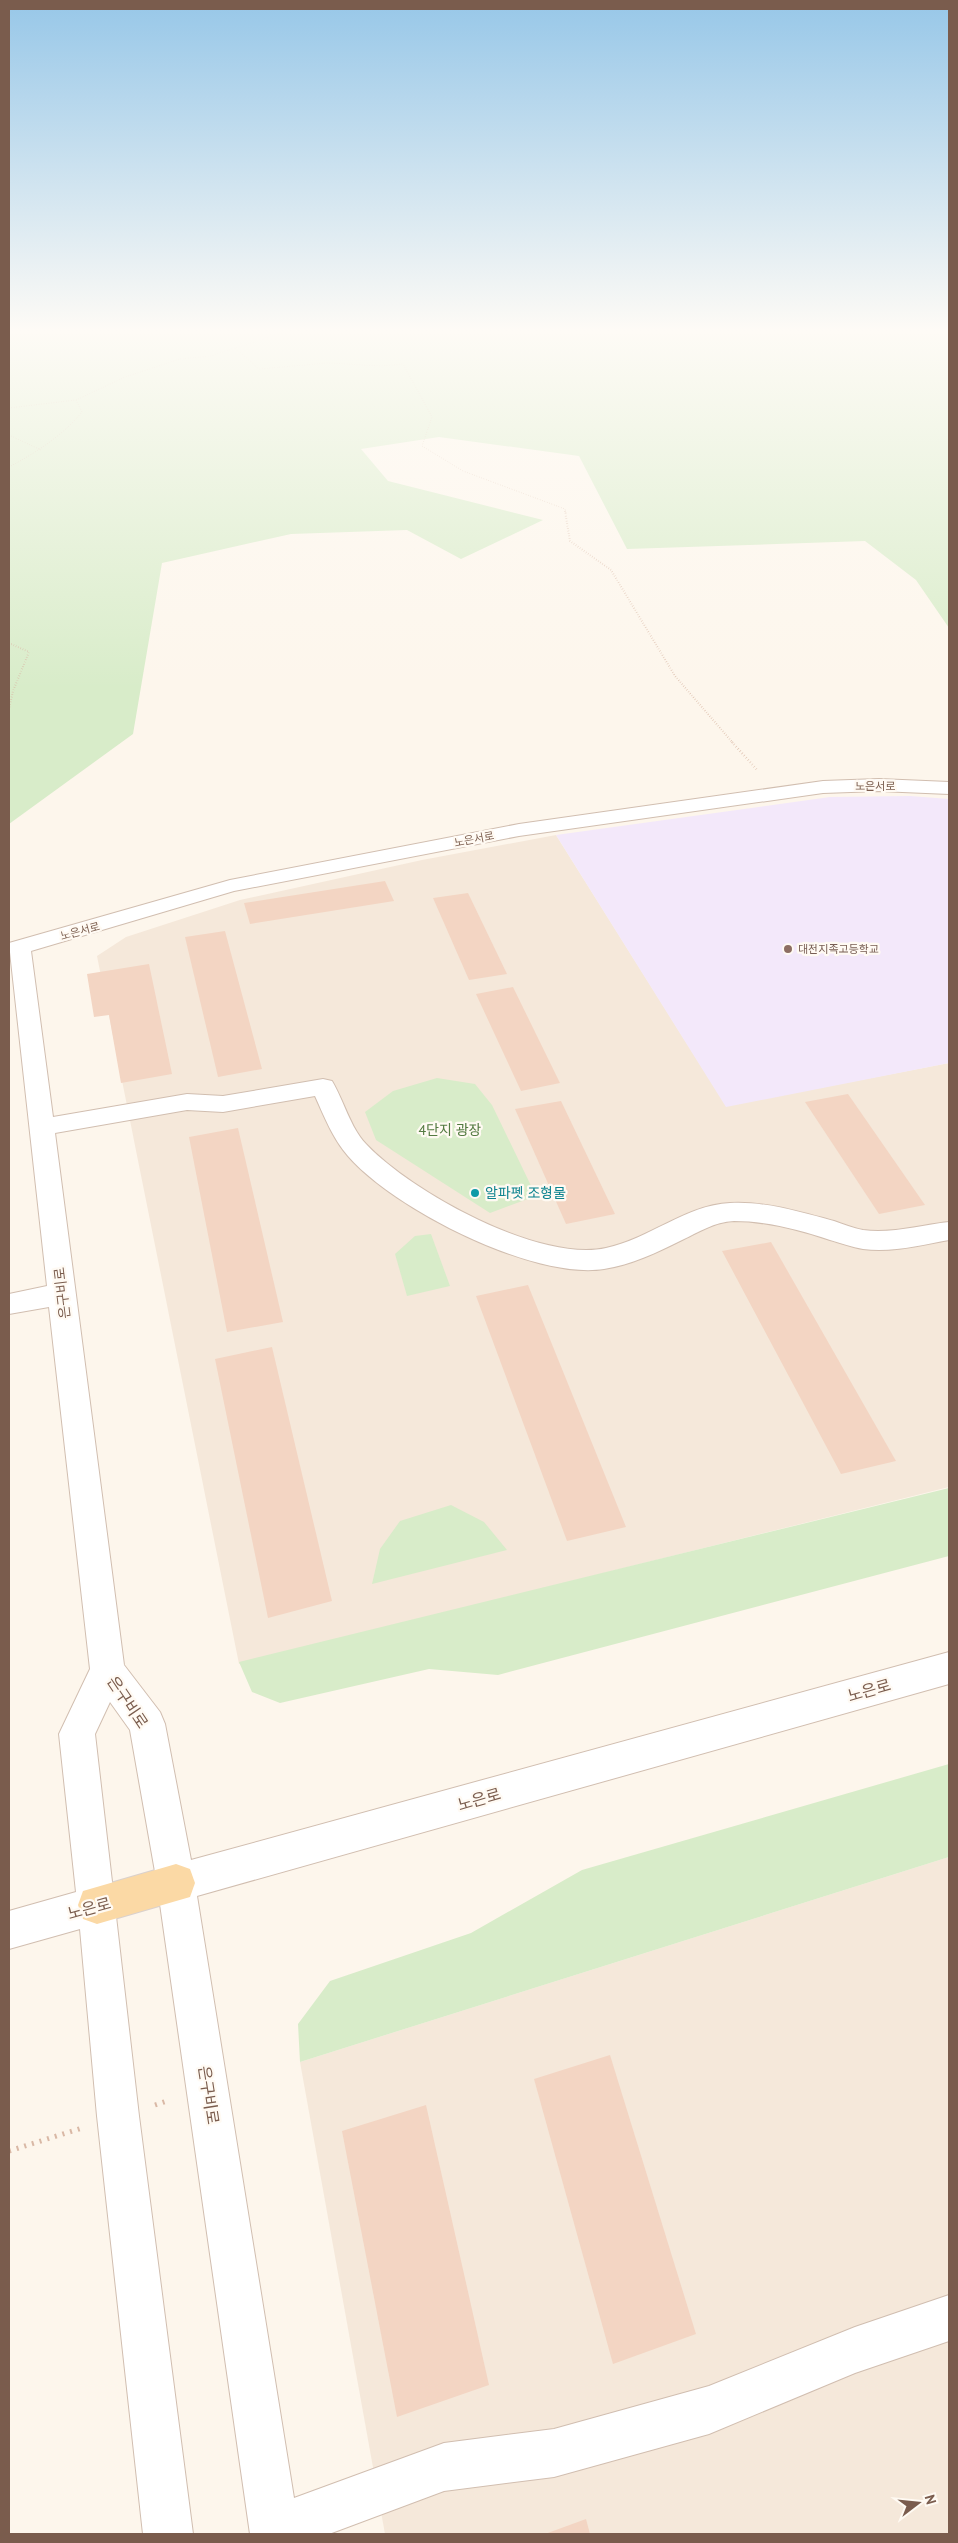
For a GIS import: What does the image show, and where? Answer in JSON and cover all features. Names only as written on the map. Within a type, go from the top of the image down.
[{"type":"main road","name":"노은로","points":[[98,1906],[176,1883]]},
{"type":"street","name":"노은서로","points":[[14,948],[84,930],[230,886],[519,830],[823,787],[879,785],[949,788]]},
{"type":"street","name":"은구비로","points":[[14,948],[41,1127],[107,1670],[148,1724],[176,1883],[275,2532]]},
{"type":"street","points":[[41,1127],[186,1102],[223,1104],[323,1087],[346,1134],[358,1150],[407,1191],[496,1239],[538,1252],[578,1261],[627,1254],[672,1234],[703,1216],[736,1212],[786,1218],[869,1240],[949,1231]]},
{"type":"street","points":[[9,1304],[62,1294]]},
{"type":"street","name":"노은로","points":[[176,1883],[949,1668]]},
{"type":"street","name":"은구비로","points":[[107,1670],[77,1734],[98,1906],[118,2116],[168,2534]]},
{"type":"street","name":"노은로","points":[[9,1930],[98,1906]]},
{"type":"street","points":[[275,2532],[444,2467],[554,2453],[710,2410],[855,2350],[949,2318]]},
{"type":"path","points":[[9,467],[39,452]]},
{"type":"path","points":[[431,452],[463,471],[565,509],[570,541],[611,570],[675,676],[722,732],[759,771],[751,775]]},
{"type":"path","points":[[9,643],[29,652],[12,691],[9,709]]},
{"type":"shaded area","name":"대전지족고등학교","points":[[910,796],[949,799],[949,1063],[726,1107],[556,835],[830,797]]},
{"type":"shaded area","points":[[556,835],[726,1106],[949,1063],[949,1487],[239,1664],[97,956],[126,937],[240,900],[422,860]]},
{"type":"shaded area","points":[[949,1857],[949,2534],[385,2534],[300,2062]]},
{"type":"green space","points":[[9,452],[363,452],[388,481],[543,520],[461,559],[407,530],[291,534],[162,563],[133,734],[9,824]]},
{"type":"green space","points":[[547,452],[949,452],[949,628],[916,580],[865,541],[627,549],[579,456]]},
{"type":"green space","name":"4단지 광장","points":[[437,1078],[475,1084],[492,1105],[536,1196],[490,1213],[376,1140],[365,1112],[393,1091]]},
{"type":"green space","points":[[431,1234],[450,1286],[407,1296],[395,1254],[415,1236]]},
{"type":"green space","points":[[949,1488],[949,1556],[498,1675],[429,1669],[280,1703],[252,1692],[239,1662]]},
{"type":"green space","points":[[451,1505],[484,1522],[507,1550],[372,1584],[380,1549],[400,1521]]},
{"type":"green space","points":[[949,1764],[949,1857],[300,2062],[298,2024],[330,1981],[471,1933],[582,1870]]},
{"type":"building","points":[[385,881],[394,901],[250,924],[244,903]]},
{"type":"building","points":[[468,893],[507,974],[469,980],[433,898]]},
{"type":"building","points":[[225,931],[262,1069],[218,1077],[185,937]]},
{"type":"building","points":[[149,964],[172,1074],[121,1083],[109,1015],[94,1017],[87,974]]},
{"type":"building","points":[[513,987],[560,1083],[521,1091],[476,994]]},
{"type":"building","points":[[848,1094],[925,1205],[879,1214],[805,1102]]},
{"type":"building","points":[[561,1101],[615,1214],[566,1224],[515,1109]]},
{"type":"building","points":[[238,1128],[283,1322],[227,1332],[189,1137]]},
{"type":"building","points":[[771,1242],[896,1461],[841,1474],[722,1251]]},
{"type":"building","points":[[528,1285],[626,1527],[567,1541],[476,1296]]},
{"type":"building","points":[[272,1347],[332,1601],[268,1618],[215,1359]]},
{"type":"building","points":[[610,2055],[696,2334],[613,2364],[534,2079]]},
{"type":"building","points":[[426,2105],[489,2385],[397,2417],[342,2131]]},
{"type":"building","points":[[586,2519],[590,2534],[545,2534]]},
{"type":"place","name":"대전지족고등학교","points":[[788,949]]},
{"type":"place","name":"알파펫 조형물","points":[[475,1193]]}]
